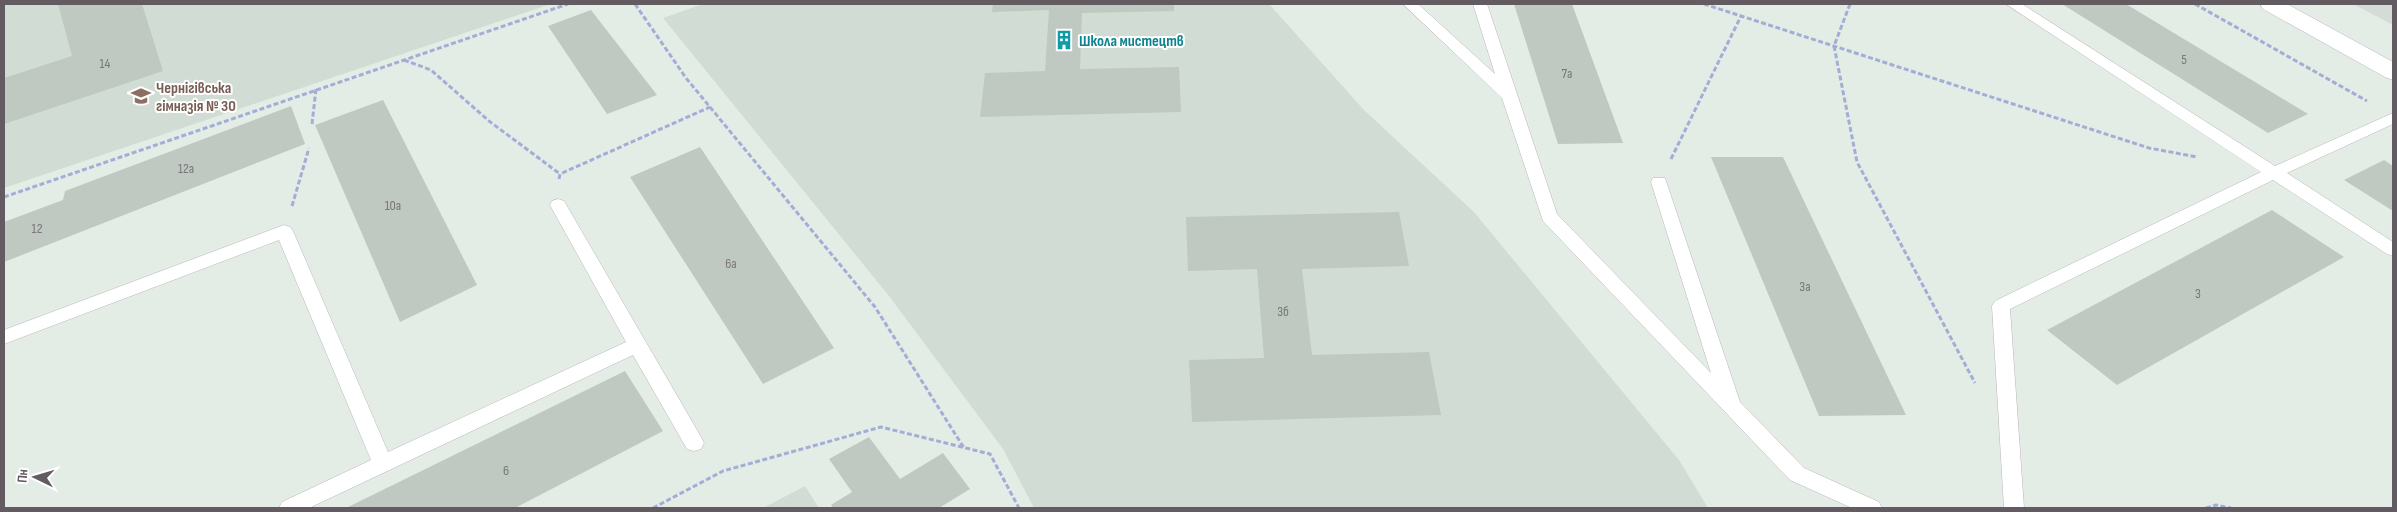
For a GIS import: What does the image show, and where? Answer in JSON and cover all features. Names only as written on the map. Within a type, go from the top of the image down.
[{"type":"street","points":[[2271,4],[2393,72]]},
{"type":"lane","points":[[1410,4],[1509,96]]},
{"type":"lane","points":[[1480,4],[1549,217],[1732,410],[1797,474],[1872,508]]},
{"type":"lane","points":[[2013,4],[2393,250]]},
{"type":"lane","points":[[2014,508],[2001,306],[2275,172],[2393,118]]},
{"type":"lane","points":[[1659,182],[1732,410]]},
{"type":"lane","points":[[558,206],[694,443]]},
{"type":"lane","points":[[4,337],[284,231],[383,464]]},
{"type":"lane","points":[[289,508],[637,345]]},
{"type":"path","points":[[4,197],[568,4]]},
{"type":"path","points":[[635,4],[686,78],[875,307],[964,448]]},
{"type":"path","points":[[1704,4],[2149,148],[2198,157]]},
{"type":"path","points":[[1850,4],[1834,46],[1857,162],[1971,378],[2008,415]]},
{"type":"path","points":[[2195,4],[2367,102]]},
{"type":"path","points":[[1659,182],[1742,16]]},
{"type":"path","points":[[404,60],[431,70],[489,121],[560,174]]},
{"type":"path","points":[[312,124],[316,89]]},
{"type":"path","points":[[560,174],[710,107]]},
{"type":"path","points":[[284,231],[310,148]]},
{"type":"path","points":[[558,206],[560,174]]},
{"type":"path","points":[[653,508],[723,471],[880,427],[990,454],[1020,508]]},
{"type":"path","points":[[2206,508],[2216,505],[2231,508]]},
{"type":"shaded area","name":"Чернігівська гімназія № 30","points":[[4,4],[551,4],[4,188]]},
{"type":"shaded area","points":[[703,4],[1269,4],[1364,110],[1474,212],[1679,460],[1708,508],[1034,508],[1003,449],[889,296],[663,18]]},
{"type":"shaded area","points":[[2353,4],[2393,4],[2393,25]]},
{"type":"shaded area","points":[[805,486],[819,508],[763,508]]},
{"type":"building","points":[[58,4],[142,4],[163,71],[4,124],[4,78],[72,56]]},
{"type":"building","name":"Школа мистецтв","points":[[993,4],[1174,4],[1174,11],[1082,13],[1080,69],[1179,67],[1181,112],[980,117],[985,73],[1045,71],[1049,10],[992,12]]},
{"type":"building","points":[[1514,4],[1572,4],[1623,143],[1558,144]]},
{"type":"building","points":[[2062,4],[2126,4],[2308,114],[2268,133]]},
{"type":"building","points":[[591,10],[657,95],[607,114],[548,26]]},
{"type":"building","points":[[383,100],[477,285],[400,322],[315,125]]},
{"type":"building","points":[[291,106],[305,144],[4,262],[4,222],[63,200],[65,191]]},
{"type":"building","points":[[700,147],[834,348],[763,384],[630,177]]},
{"type":"building","points":[[1711,157],[1783,157],[1906,415],[1819,416]]},
{"type":"building","points":[[2384,160],[2393,166],[2393,211],[2344,180]]},
{"type":"building","points":[[2272,210],[2344,257],[2117,385],[2047,330]]},
{"type":"building","points":[[1399,212],[1409,266],[1302,269],[1312,355],[1429,352],[1441,415],[1192,422],[1189,360],[1264,358],[1257,269],[1188,271],[1186,217]]},
{"type":"building","points":[[625,371],[663,431],[515,508],[346,508]]},
{"type":"building","points":[[869,437],[900,479],[943,453],[970,489],[939,508],[833,508],[831,505],[852,492],[829,459]]},
{"type":"place","name":"Школа мистецтв","points":[[1064,40]]},
{"type":"place","name":"Чернігівська гімназія № 30","points":[[141,96]]}]
